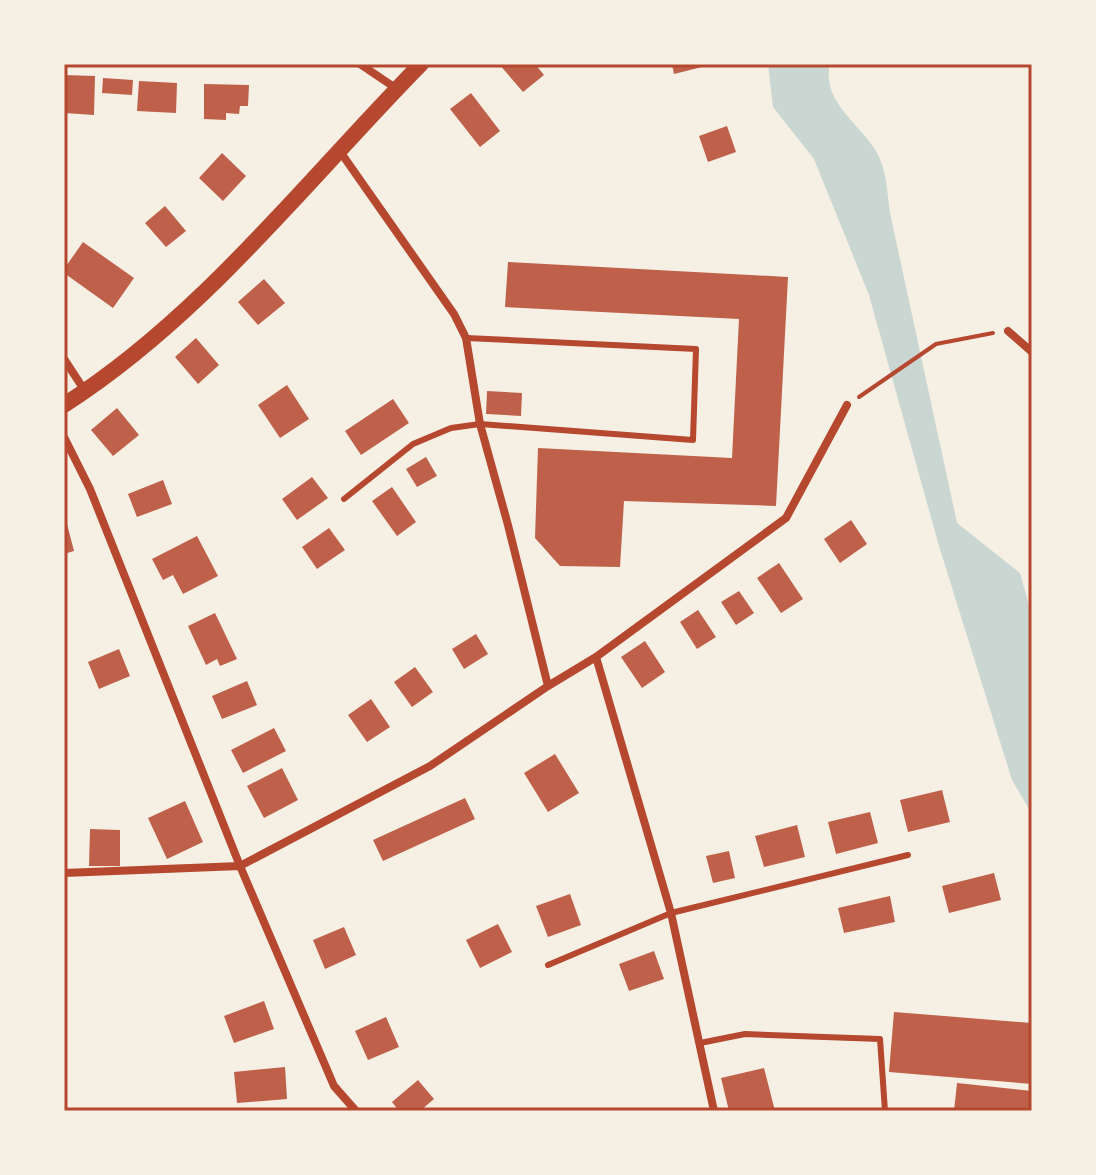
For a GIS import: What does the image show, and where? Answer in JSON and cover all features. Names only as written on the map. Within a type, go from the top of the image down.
[{"type":"main road","points":[[64,405],[144,347],[224,272],[421,64]]},
{"type":"street","points":[[360,64],[397,89]]},
{"type":"street","points":[[339,150],[454,314],[466,338],[480,424],[548,686]]},
{"type":"street","points":[[1008,331],[1032,352]]},
{"type":"street","points":[[64,359],[85,391]]},
{"type":"street","points":[[64,873],[240,866],[430,766],[596,657],[786,518],[847,405]]},
{"type":"street","points":[[64,437],[90,489],[240,866],[334,1086],[356,1111]]},
{"type":"street","points":[[596,657],[671,913],[714,1111]]},
{"type":"lane","points":[[344,499],[413,444],[451,428],[480,424],[693,440],[696,349],[466,338]]},
{"type":"lane","points":[[548,965],[671,913],[908,855]]},
{"type":"lane","points":[[700,1043],[745,1034],[880,1039],[885,1111]]},
{"type":"path","points":[[847,405],[936,344],[1008,331]]},
{"type":"shaded area","points":[[768,64],[830,64],[831,89],[836,100],[876,151],[882,166],[957,523],[1020,573],[1032,616],[1032,814],[1012,780],[939,546],[869,295],[814,159],[773,107]]},
{"type":"building","points":[[499,64],[535,64],[544,75],[523,92]]},
{"type":"building","points":[[672,64],[710,64],[710,65],[674,74]]},
{"type":"building","points":[[64,75],[95,76],[94,115],[64,113]]},
{"type":"building","points":[[103,78],[133,80],[132,95],[102,93]]},
{"type":"building","points":[[139,81],[177,83],[176,113],[137,111]]},
{"type":"building","points":[[204,84],[249,85],[248,106],[240,106],[239,114],[226,113],[226,120],[204,119]]},
{"type":"building","points":[[471,93],[500,131],[480,147],[450,109]]},
{"type":"building","points":[[727,126],[736,152],[708,162],[699,136]]},
{"type":"building","points":[[222,153],[246,176],[223,201],[199,178]]},
{"type":"building","points":[[165,206],[186,231],[166,247],[145,223]]},
{"type":"building","points":[[83,242],[134,278],[113,308],[64,273]]},
{"type":"building","points":[[508,262],[788,277],[776,506],[624,501],[620,567],[560,566],[535,538],[538,448],[732,458],[739,319],[505,307]]},
{"type":"building","points":[[264,279],[285,303],[258,325],[238,302]]},
{"type":"building","points":[[196,338],[219,365],[198,384],[175,357]]},
{"type":"building","points":[[287,385],[309,419],[280,438],[258,405]]},
{"type":"building","points":[[487,391],[522,393],[521,416],[486,414]]},
{"type":"building","points":[[393,399],[409,423],[361,455],[345,431]]},
{"type":"building","points":[[117,408],[139,435],[113,456],[91,430]]},
{"type":"building","points":[[426,457],[437,476],[417,487],[406,469]]},
{"type":"building","points":[[312,477],[328,498],[297,520],[282,499]]},
{"type":"building","points":[[163,480],[172,504],[137,517],[128,494]]},
{"type":"building","points":[[392,487],[416,522],[397,536],[372,501]]},
{"type":"building","points":[[851,520],[867,544],[840,563],[824,539]]},
{"type":"building","points":[[67,524],[74,551],[64,554],[64,525]]},
{"type":"building","points":[[329,528],[345,550],[317,569],[302,547]]},
{"type":"building","points":[[197,536],[218,576],[183,594],[173,575],[163,580],[152,559]]},
{"type":"building","points":[[779,563],[803,599],[781,613],[757,578]]},
{"type":"building","points":[[739,591],[754,613],[736,625],[721,602]]},
{"type":"building","points":[[698,610],[716,637],[697,649],[680,622]]},
{"type":"building","points":[[215,613],[237,659],[220,666],[217,659],[206,665],[188,626]]},
{"type":"building","points":[[476,634],[488,654],[464,669],[452,649]]},
{"type":"building","points":[[645,641],[665,672],[642,688],[621,657]]},
{"type":"building","points":[[119,649],[130,676],[99,689],[88,662]]},
{"type":"building","points":[[415,667],[433,692],[412,707],[394,682]]},
{"type":"building","points":[[247,681],[257,705],[222,719],[212,696]]},
{"type":"building","points":[[371,699],[390,727],[367,742],[348,715]]},
{"type":"building","points":[[274,728],[286,751],[243,773],[231,750]]},
{"type":"building","points":[[555,754],[579,793],[548,812],[524,773]]},
{"type":"building","points":[[282,768],[298,800],[264,818],[247,786]]},
{"type":"building","points":[[942,790],[950,822],[908,832],[900,800]]},
{"type":"building","points":[[465,798],[475,819],[383,861],[373,840]]},
{"type":"building","points":[[185,801],[203,842],[167,859],[148,818]]},
{"type":"building","points":[[870,812],[878,843],[836,854],[828,822]]},
{"type":"building","points":[[797,825],[805,857],[764,867],[755,836]]},
{"type":"building","points":[[90,829],[120,830],[120,866],[89,866]]},
{"type":"building","points":[[729,851],[735,878],[713,883],[706,856]]},
{"type":"building","points":[[994,873],[1001,900],[949,913],[942,886]]},
{"type":"building","points":[[570,894],[581,925],[548,937],[536,906]]},
{"type":"building","points":[[890,896],[895,922],[844,933],[838,908]]},
{"type":"building","points":[[498,924],[512,952],[480,968],[466,940]]},
{"type":"building","points":[[344,927],[356,955],[325,969],[313,940]]},
{"type":"building","points":[[654,951],[664,979],[629,991],[619,964]]},
{"type":"building","points":[[264,1001],[274,1029],[234,1043],[224,1016]]},
{"type":"building","points":[[894,1012],[1032,1023],[1032,1084],[889,1072]]},
{"type":"building","points":[[386,1017],[399,1047],[368,1060],[355,1031]]},
{"type":"building","points":[[285,1067],[287,1099],[237,1103],[234,1072]]},
{"type":"building","points":[[764,1068],[775,1111],[729,1111],[721,1078]]},
{"type":"building","points":[[418,1080],[434,1099],[420,1111],[399,1111],[392,1102]]},
{"type":"building","points":[[957,1083],[1032,1091],[1032,1111],[954,1111]]}]
